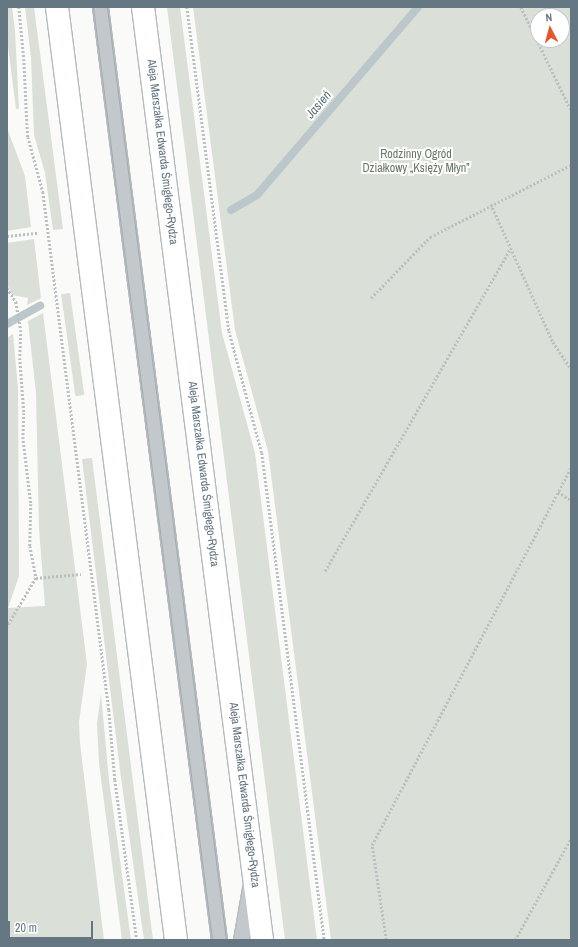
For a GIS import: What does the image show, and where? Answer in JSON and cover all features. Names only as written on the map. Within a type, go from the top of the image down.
[{"type":"main road","points":[[57,7],[176,940]]},
{"type":"main road","name":"Aleja Marszałka Edwarda Śmigłego-Rydza","points":[[144,7],[262,940]]},
{"type":"lane","points":[[100,7],[219,940]]},
{"type":"lane","points":[[241,940],[249,893],[252,861]]},
{"type":"path","points":[[19,7],[23,45],[28,137],[43,192],[109,710],[115,780],[137,940]]},
{"type":"path","points":[[187,7],[229,331],[262,453],[324,940]]},
{"type":"path","points":[[521,7],[571,110]]},
{"type":"path","points":[[371,298],[430,237],[491,204],[571,165]]},
{"type":"path","points":[[491,204],[553,342],[571,369]]},
{"type":"path","points":[[7,236],[38,233]]},
{"type":"path","points":[[325,571],[511,248]]},
{"type":"path","points":[[7,288],[16,302],[21,330],[20,358],[24,413],[23,437],[31,504],[30,546],[36,578],[7,628]]},
{"type":"path","points":[[386,940],[372,845],[571,467]]},
{"type":"path","points":[[558,492],[571,500]]},
{"type":"path","points":[[36,578],[81,574]]},
{"type":"path","points":[[515,940],[571,838]]},
{"type":"green space","points":[[7,7],[12,7],[15,31],[19,109],[16,109],[7,38]]},
{"type":"green space","points":[[25,7],[34,7],[63,229],[53,230],[45,173],[34,135],[31,58]]},
{"type":"green space","points":[[167,7],[180,7],[222,333],[255,453],[317,940],[285,940]]},
{"type":"green space","name":"Rodzinny Ogród Działkowy „Księży Młyn”","points":[[193,7],[571,7],[571,940],[331,940],[268,451],[235,330]]},
{"type":"green space","points":[[7,128],[25,176],[31,227],[7,231]]},
{"type":"green space","points":[[34,239],[41,298],[27,305],[28,298],[12,295],[7,284],[7,243]]},
{"type":"green space","points":[[70,293],[84,395],[75,396],[61,294]]},
{"type":"green space","points":[[43,313],[87,664],[79,722],[80,743],[104,940],[7,940],[7,338],[13,334],[18,388],[19,576],[8,608],[45,606],[39,528],[36,393],[28,321]]},
{"type":"green space","points":[[92,458],[153,940],[144,940],[121,778],[82,459]]},
{"type":"green space","points":[[101,694],[109,780],[131,940],[122,940],[99,763],[97,724]]},
{"type":"waterway","name":"Jasień","points":[[231,210],[257,195],[418,7]]},
{"type":"waterway","name":"Jasień","points":[[7,324],[40,306]]},
{"type":"tram line","points":[[93,7],[212,940]]},
{"type":"tram line","points":[[107,7],[226,940]]}]
